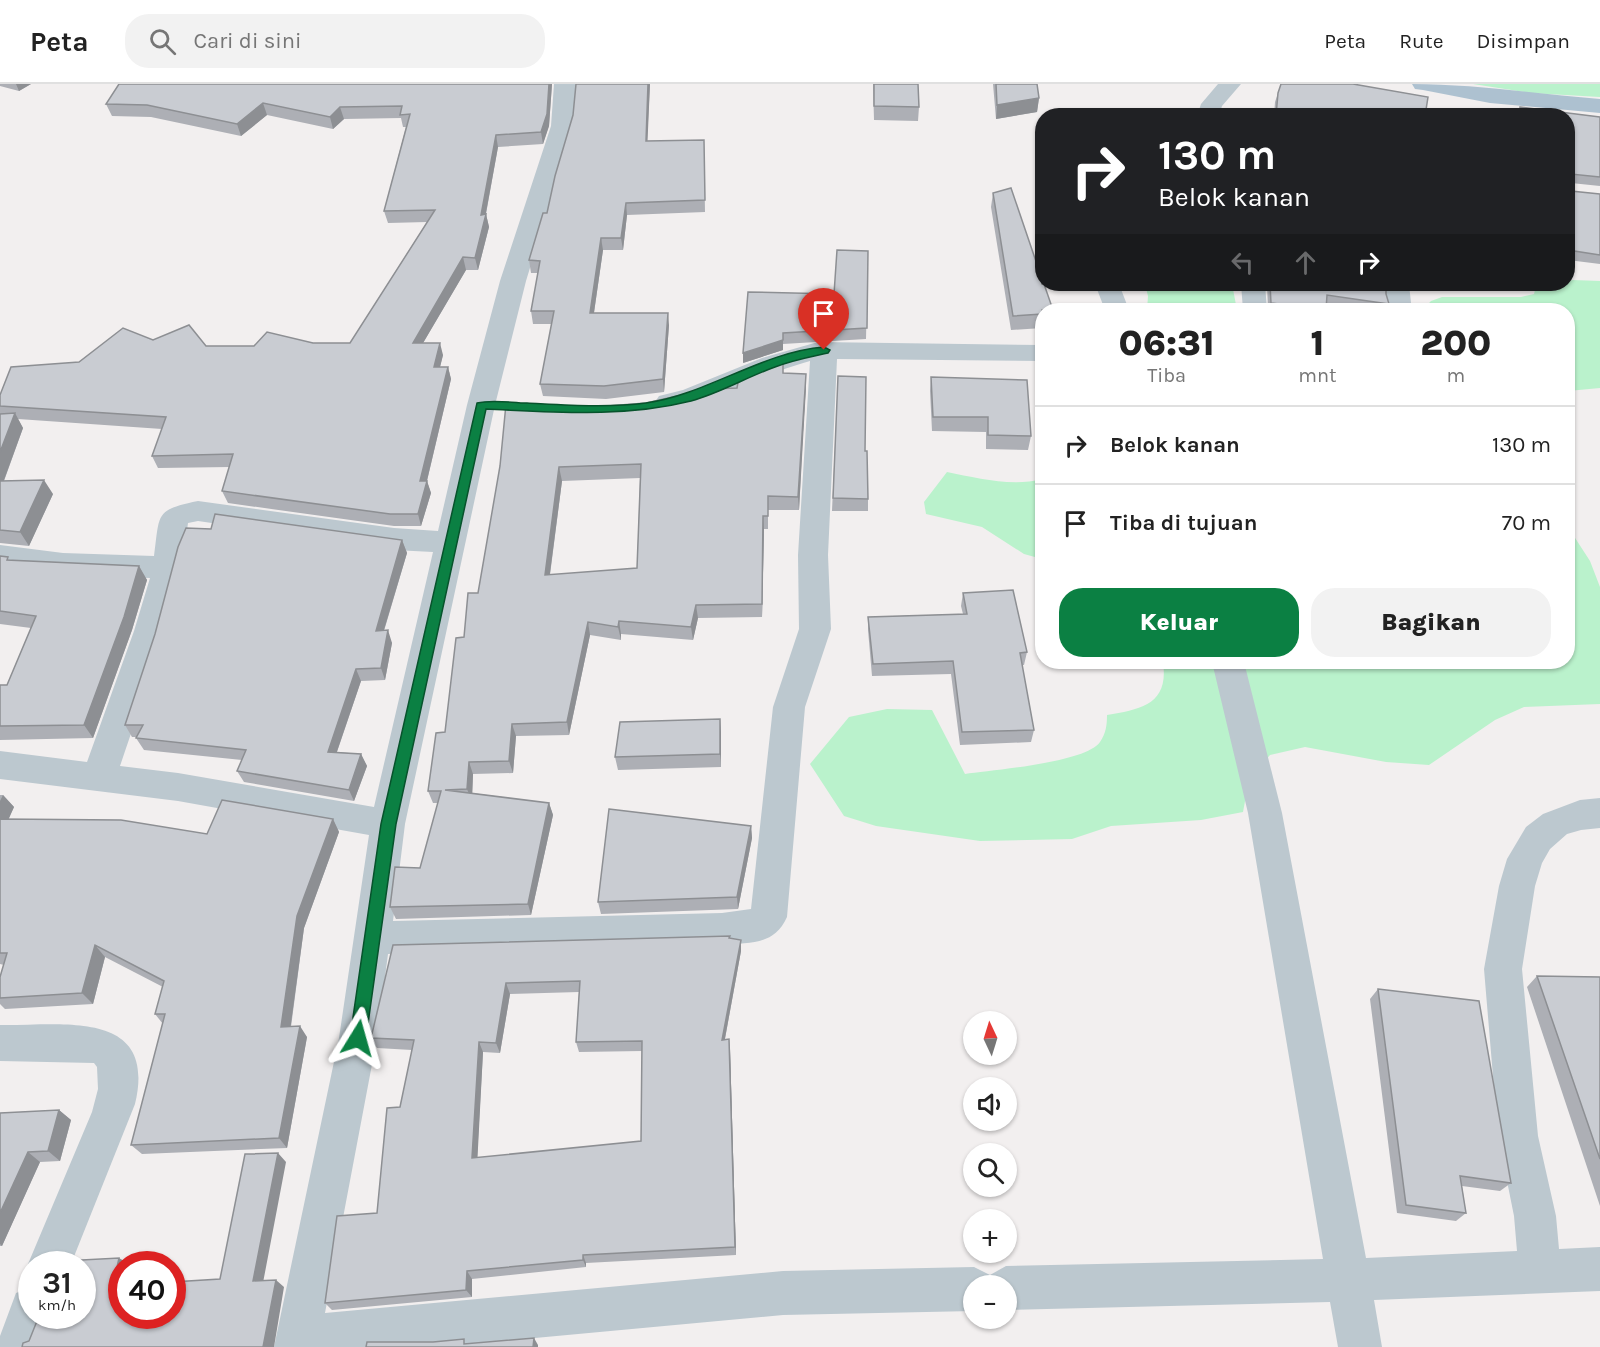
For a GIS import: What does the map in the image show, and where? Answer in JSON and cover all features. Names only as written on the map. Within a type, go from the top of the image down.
[{"type":"main road","points":[[1423,84],[1490,96],[1600,106]]},
{"type":"street","points":[[565,84],[562,126],[513,281],[493,406],[450,542],[388,824],[358,1038],[297,1342],[783,1293],[963,1289]]},
{"type":"street","points":[[1211,108],[1230,84]]},
{"type":"street","points":[[372,938],[722,929],[760,925],[769,916],[789,707],[815,629],[813,555],[824,350]]},
{"type":"street","points":[[642,407],[690,397],[771,364],[809,352],[824,350],[1035,353]]},
{"type":"street","points":[[99,777],[150,631],[168,567],[174,520],[179,515],[198,512],[307,525],[394,539],[450,542]]},
{"type":"street","points":[[0,556],[43,564],[96,568],[168,567]]},
{"type":"street","points":[[1230,669],[1265,813],[1360,1347]]},
{"type":"street","points":[[0,765],[178,787],[388,824]]},
{"type":"street","points":[[1540,1273],[1535,1216],[1518,1136],[1503,969],[1517,886],[1525,859],[1538,838],[1555,824],[1580,815],[1600,813]]},
{"type":"street","points":[[0,1042],[97,1045],[106,1047],[117,1063],[118,1092],[55,1251]]},
{"type":"street","points":[[1017,1288],[1347,1280],[1600,1269]]},
{"type":"street","points":[[18,1347],[25,1329]]},
{"type":"green space","points":[[1473,84],[1600,84],[1600,97],[1530,93]]},
{"type":"green space","points":[[1575,280],[1600,281],[1600,388],[1575,390],[1575,303],[1429,303],[1442,297],[1521,297],[1534,294],[1535,291],[1575,291]]},
{"type":"green space","points":[[1147,291],[1233,291],[1236,303],[1148,303]]},
{"type":"green space","points":[[947,472],[1007,482],[1035,480],[1035,557],[1024,554],[982,527],[926,514],[924,502]]},
{"type":"green space","points":[[1575,538],[1590,561],[1600,587],[1600,704],[1524,707],[1495,720],[1429,765],[1386,762],[1305,747],[1270,755],[1249,780],[1243,812],[1201,820],[1111,826],[1072,839],[980,841],[876,826],[844,816],[810,764],[849,717],[887,709],[932,710],[965,774],[1058,760],[1091,749],[1100,742],[1106,729],[1107,715],[1142,707],[1150,702],[1162,687],[1164,669],[1575,669]]},
{"type":"building","points":[[119,84],[549,84],[547,114],[541,132],[496,135],[481,215],[486,214],[475,258],[463,257],[413,343],[440,343],[434,367],[448,367],[420,481],[427,481],[418,514],[390,514],[222,491],[233,454],[152,456],[166,417],[0,406],[0,395],[11,367],[79,362],[123,328],[153,340],[189,325],[206,346],[254,346],[267,332],[313,343],[350,343],[435,210],[384,211],[410,114],[400,115],[402,106],[340,107],[330,117],[263,103],[237,124],[147,105],[106,104]]},
{"type":"building","points":[[576,84],[648,84],[646,141],[704,140],[705,200],[626,203],[621,238],[601,238],[590,313],[668,313],[663,379],[604,386],[540,384],[554,311],[531,311],[540,261],[529,260],[543,213],[547,213],[573,115]]},
{"type":"building","points":[[874,84],[918,84],[919,107],[874,106]]},
{"type":"building","points":[[996,84],[1037,84],[1039,98],[997,105]]},
{"type":"building","points":[[1281,84],[1353,84],[1428,97],[1426,108],[1277,108]]},
{"type":"building","points":[[1575,114],[1600,117],[1600,177],[1575,174]]},
{"type":"building","points":[[1011,188],[1035,258],[1035,291],[1046,291],[1051,303],[1035,303],[1035,314],[1013,316],[993,193]]},
{"type":"building","points":[[1575,191],[1600,194],[1600,255],[1575,251]]},
{"type":"building","points":[[837,250],[868,251],[867,328],[783,333],[783,340],[743,353],[748,292],[834,294]]},
{"type":"building","points":[[1270,291],[1386,291],[1389,303],[1327,295],[1326,303],[1271,303]]},
{"type":"building","points":[[783,359],[783,373],[806,374],[798,497],[768,496],[768,516],[763,516],[762,604],[696,605],[691,627],[619,621],[618,627],[588,622],[567,722],[512,724],[509,761],[469,762],[467,789],[445,790],[549,803],[528,904],[390,907],[395,867],[420,868],[441,791],[428,791],[436,733],[445,732],[456,638],[464,637],[468,593],[478,593],[500,466],[506,404],[594,407],[646,403],[708,389],[737,388],[739,377]],"holes":[[[641,464],[637,568],[545,575],[559,467]]]},
{"type":"building","points":[[838,376],[866,377],[865,451],[867,451],[868,499],[833,498]]},
{"type":"building","points":[[931,377],[1027,380],[1031,436],[988,435],[988,417],[933,417]]},
{"type":"building","points":[[15,413],[0,452],[0,414]]},
{"type":"building","points":[[44,480],[20,532],[0,530],[0,481]]},
{"type":"building","points":[[215,514],[402,540],[376,631],[388,630],[381,668],[356,669],[328,752],[361,754],[349,790],[237,771],[246,750],[136,738],[143,725],[125,725],[155,634],[178,547],[186,528],[211,529]]},
{"type":"building","points":[[0,556],[8,557],[7,560],[139,566],[124,617],[84,725],[0,726],[0,685],[7,685],[36,616],[0,611]]},
{"type":"building","points":[[1013,590],[1027,652],[1020,653],[1034,730],[962,732],[953,661],[873,664],[868,617],[967,614],[963,593]]},
{"type":"building","points":[[720,719],[720,754],[615,757],[620,722]]},
{"type":"building","points":[[222,800],[333,819],[297,916],[281,1027],[300,1026],[279,1138],[131,1145],[165,1014],[155,1014],[164,981],[95,945],[82,993],[0,998],[0,977],[7,953],[0,953],[0,819],[121,820],[207,834]]},
{"type":"building","points":[[609,809],[751,826],[737,897],[598,902]]},
{"type":"building","points":[[730,936],[729,938],[741,940],[722,1040],[729,1039],[735,1247],[583,1255],[583,1260],[467,1271],[466,1290],[325,1303],[337,1216],[377,1213],[387,1108],[400,1107],[414,1040],[371,1038],[393,945]],"holes":[[[580,981],[576,1042],[642,1041],[641,1141],[472,1158],[479,1042],[496,1043],[506,983]]]},
{"type":"building","points":[[1537,976],[1600,977],[1600,1159]]},
{"type":"building","points":[[1378,989],[1479,1001],[1511,1183],[1460,1176],[1466,1213],[1406,1205]]},
{"type":"building","points":[[59,1110],[48,1151],[28,1152],[0,1213],[0,1113]]},
{"type":"building","points":[[278,1153],[253,1281],[276,1280],[263,1347],[22,1347],[23,1343],[29,1341],[34,1329],[96,1329],[96,1259],[108,1259],[108,1329],[186,1329],[186,1281],[220,1279],[245,1154]]},
{"type":"building","points":[[534,1338],[533,1347],[366,1347],[367,1342],[433,1342],[464,1339],[464,1344]]},
{"type":"route","points":[[358,1038],[388,824],[481,405],[606,410],[660,404],[690,397],[771,364],[809,352],[824,350]]}]
